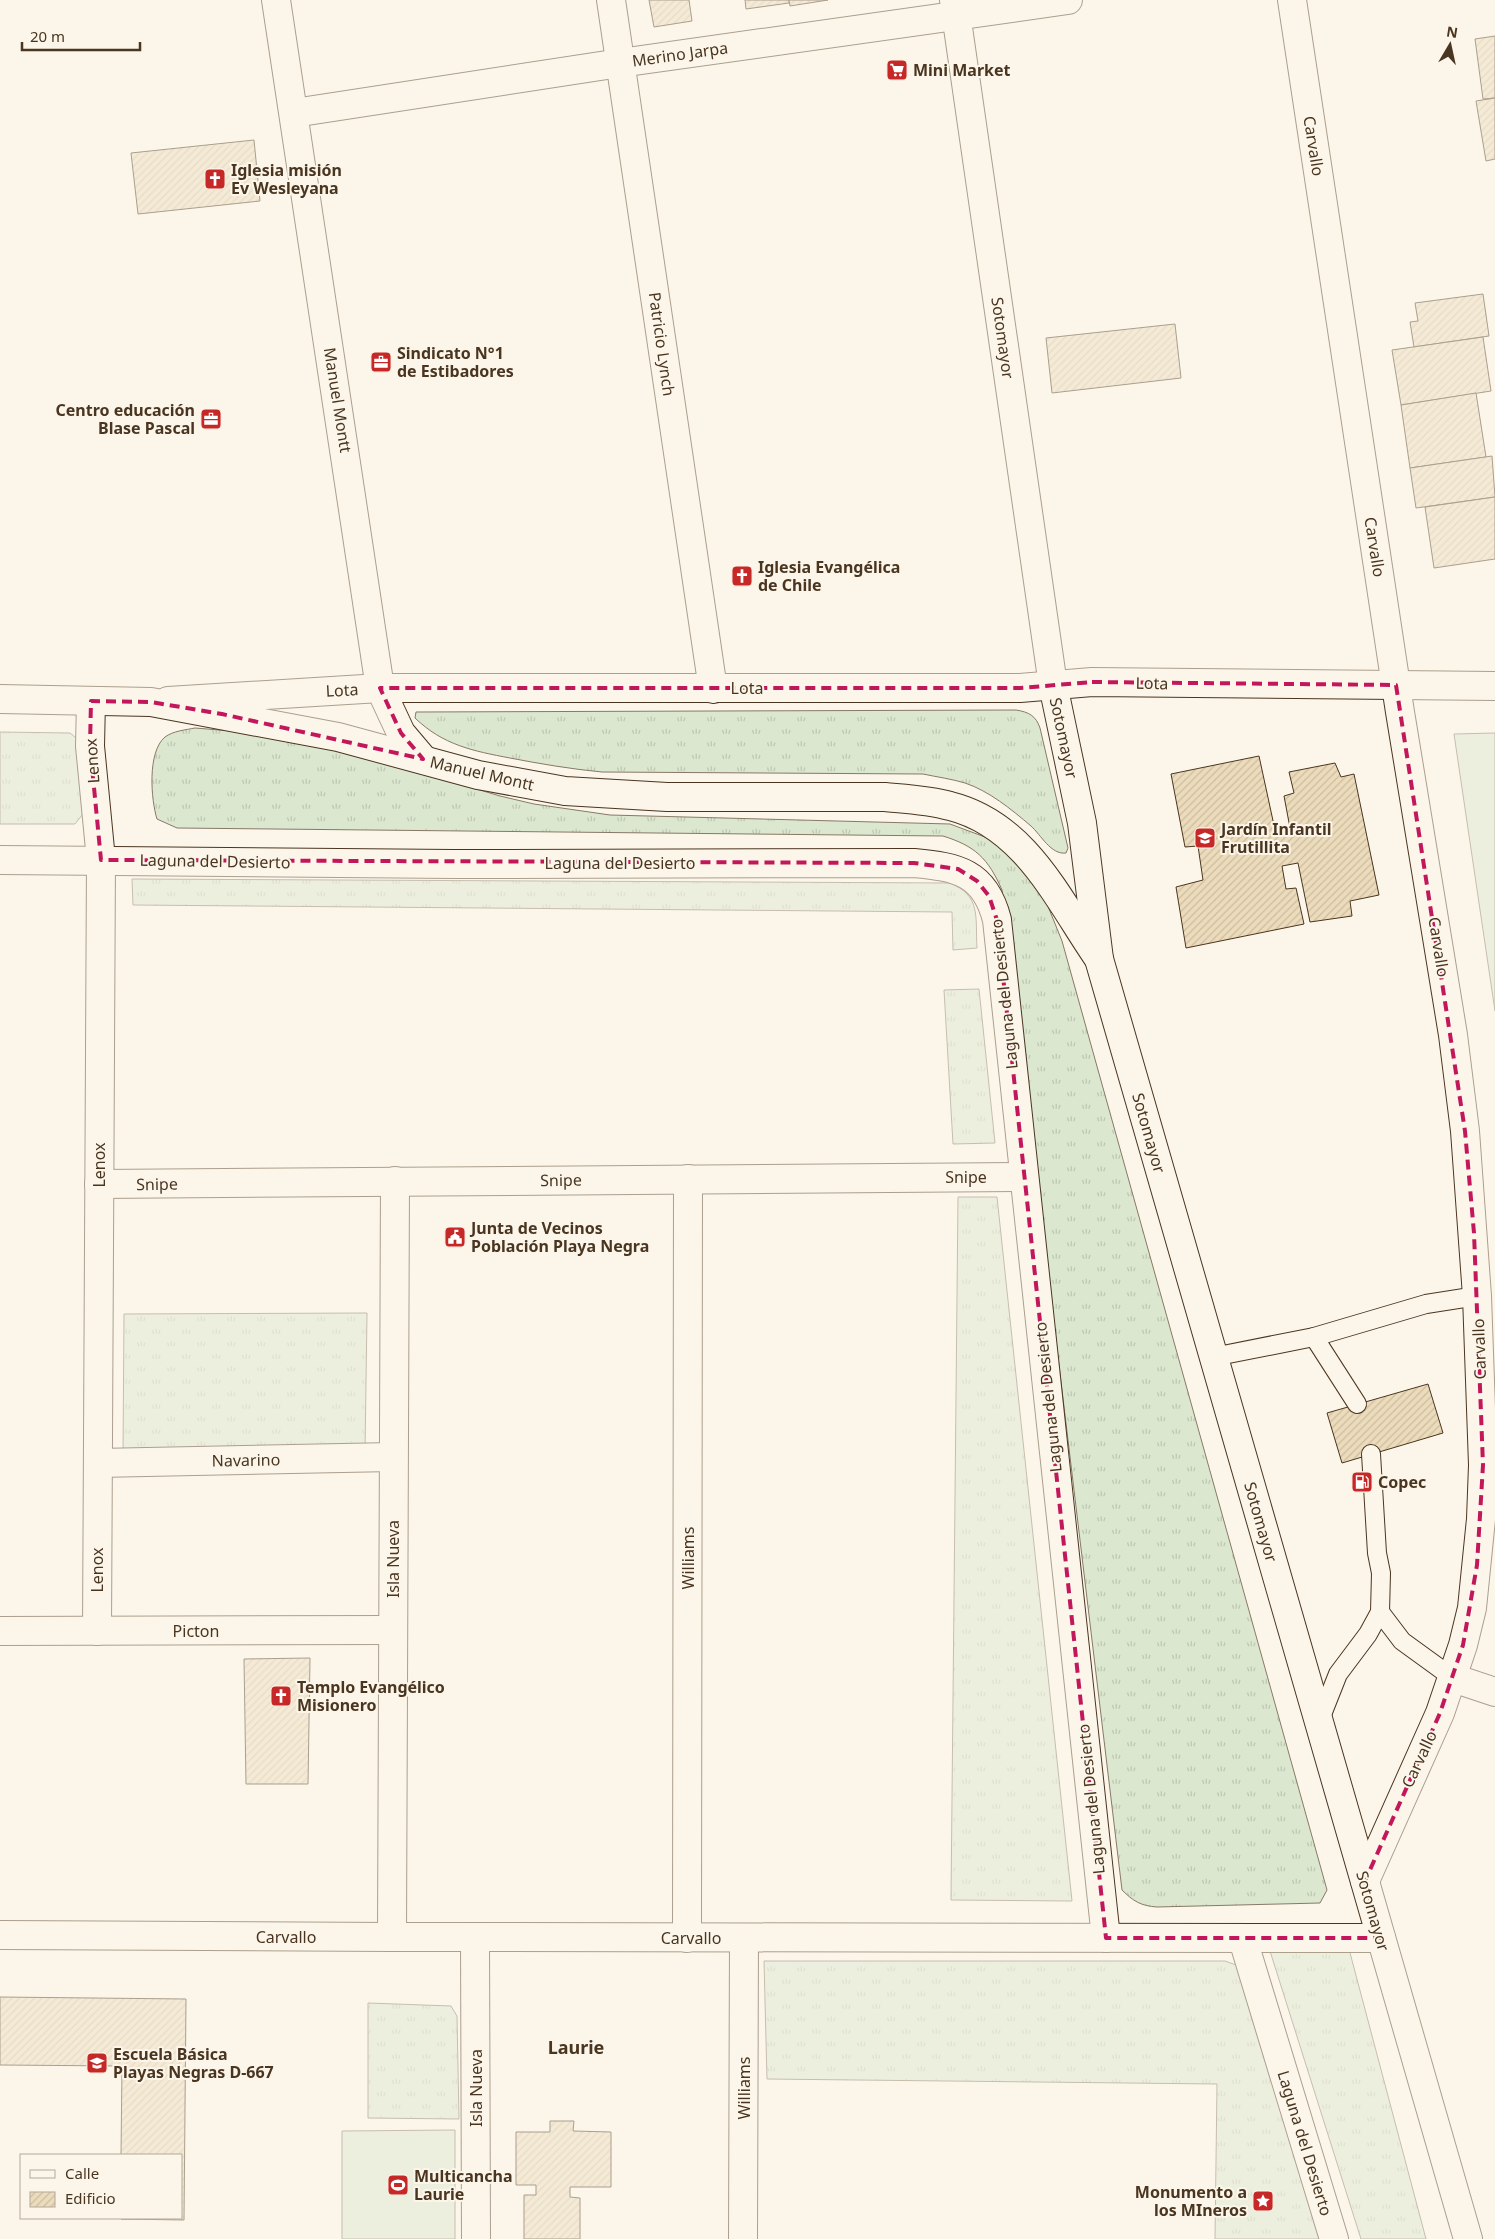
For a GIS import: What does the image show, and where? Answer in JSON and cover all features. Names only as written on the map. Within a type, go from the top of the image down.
[{"type":"street","name":"Manuel Montt","points":[[276,0],[380,688],[401,733],[423,759],[478,775],[565,791],[667,797],[885,797],[921,800],[952,806],[998,828],[1032,859],[1048,880],[1069,916],[1098,959]]},
{"type":"street","name":"Patricio Lynch","points":[[611,0],[713,688]]},
{"type":"street","name":"Merino Jarpa","points":[[294,113],[620,63],[955,7],[1068,0]]},
{"type":"street","name":"Carvallo","points":[[1292,0],[1396,685],[1453,1035],[1466,1140],[1477,1296],[1483,1465],[1481,1520],[1472,1608],[1453,1678],[1440,1713],[1390,1820],[1365,1881]]},
{"type":"street","name":"Sotomayor","points":[[955,7],[1053,685],[1082,822],[1098,959],[1468,2239]]},
{"type":"street","name":"Lota","points":[[0,699],[151,702],[380,688],[1020,688],[1092,682],[1495,686]]},
{"type":"street","name":"Lenox","points":[[91,701],[90,746],[101,860],[97,1631]]},
{"type":"street","points":[[151,702],[338,737],[423,759]]},
{"type":"street","name":"Laguna del Desierto","points":[[0,860],[453,864],[914,863],[958,869],[977,881],[984,889],[994,908],[997,920],[1106,1938]]},
{"type":"street","name":"Snipe","points":[[99,1184],[1024,1177]]},
{"type":"street","name":"Williams","points":[[687,1938],[688,1179]]},
{"type":"street","name":"Isla Nueva","points":[[392,1938],[395,1182]]},
{"type":"street","name":"Navarino","points":[[98,1463],[394,1457]]},
{"type":"street","name":"Picton","points":[[0,1630],[393,1630]]},
{"type":"street","points":[[1453,1678],[1495,1692]]},
{"type":"street","name":"Carvallo","points":[[0,1935],[392,1938],[1381,1938]]},
{"type":"street","name":"Isla Nueva","points":[[475,1937],[476,2239]]},
{"type":"street","name":"Williams","points":[[744,1938],[744,2239]]},
{"type":"street","name":"Laguna del Desierto","points":[[1235,1938],[1244,1943],[1248,1953],[1334,2239]]},
{"type":"lane","points":[[1213,1357],[1314,1337],[1426,1304],[1477,1296]]},
{"type":"lane","points":[[1314,1337],[1357,1404]]},
{"type":"lane","points":[[1319,1722],[1338,1674],[1368,1634],[1380,1612],[1381,1573],[1377,1553],[1371,1454]]},
{"type":"lane","points":[[1380,1612],[1402,1641],[1453,1678]]},
{"type":"highlighted area","points":[[1092,682],[1396,685],[1465,1131],[1474,1233],[1483,1465],[1477,1565],[1463,1645],[1440,1713],[1365,1881],[1381,1938],[1106,1938],[997,920],[989,896],[977,881],[958,869],[914,863],[101,860],[90,746],[91,701],[151,702],[222,714],[423,759],[401,733],[380,688],[1020,688]]},
{"type":"green space","points":[[1016,710],[1031,715],[1040,728],[1068,848],[1066,853],[1061,853],[1051,848],[1031,826],[991,796],[974,786],[950,779],[923,774],[590,771],[533,762],[471,749],[436,735],[415,718],[416,712]]},
{"type":"green space","points":[[195,728],[244,732],[319,746],[423,773],[500,796],[534,804],[610,815],[950,824],[993,840],[1041,889],[1062,941],[1327,1890],[1320,1903],[1157,1907],[1138,1902],[1122,1890],[1002,890],[986,861],[964,844],[943,836],[177,828],[157,819],[152,789],[155,753],[159,744],[168,735]]},
{"type":"green space","points":[[0,732],[70,733],[86,746],[83,814],[75,824],[0,824]]},
{"type":"green space","points":[[1495,733],[1495,1011],[1454,734]]},
{"type":"green space","points":[[132,879],[949,883],[960,888],[972,901],[976,917],[977,948],[953,950],[952,912],[133,905]]},
{"type":"green space","points":[[979,989],[995,1143],[953,1144],[944,990]]},
{"type":"green space","points":[[958,1197],[997,1197],[1072,1901],[951,1900]]},
{"type":"green space","points":[[367,1313],[365,1451],[123,1455],[124,1314]]},
{"type":"green space","points":[[1345,1934],[1426,2239],[1361,2239],[1270,1951]]},
{"type":"green space","points":[[764,1961],[1225,1961],[1242,1967],[1322,2239],[1215,2239],[1217,2084],[767,2079]]},
{"type":"green space","points":[[368,2003],[451,2006],[457,2016],[459,2119],[368,2118]]},
{"type":"green space","name":"Multicancha Laurie","points":[[455,2130],[455,2239],[342,2239],[342,2131]]},
{"type":"building","points":[[649,0],[689,0],[692,21],[654,27]]},
{"type":"building","points":[[745,0],[789,0],[789,3],[746,9]]},
{"type":"building","points":[[789,0],[828,0],[790,6]]},
{"type":"building","points":[[1495,36],[1495,98],[1483,99],[1475,39]]},
{"type":"building","points":[[1495,98],[1495,159],[1486,161],[1476,101]]},
{"type":"building","points":[[254,140],[260,201],[138,214],[131,153]]},
{"type":"building","points":[[1483,294],[1489,336],[1414,347],[1410,322],[1418,321],[1415,303]]},
{"type":"building","points":[[1175,324],[1181,378],[1052,393],[1046,338]]},
{"type":"building","points":[[1483,337],[1491,391],[1401,405],[1392,350]]},
{"type":"building","points":[[1476,393],[1486,457],[1410,468],[1401,405]]},
{"type":"building","points":[[1492,456],[1495,497],[1416,508],[1410,468]]},
{"type":"building","points":[[1495,497],[1495,559],[1434,568],[1425,507]]},
{"type":"building","points":[[1259,756],[1275,830],[1290,828],[1284,796],[1294,793],[1289,772],[1335,763],[1341,777],[1354,774],[1379,895],[1350,901],[1352,916],[1310,922],[1298,863],[1282,866],[1286,889],[1296,888],[1304,924],[1186,948],[1176,887],[1203,880],[1198,846],[1185,847],[1171,774]]},
{"type":"building","points":[[1428,1384],[1443,1433],[1342,1463],[1327,1413]]},
{"type":"building","points":[[310,1658],[308,1784],[246,1784],[244,1659]]},
{"type":"building","points":[[0,1997],[186,1999],[184,2220],[121,2219],[182,2219],[182,2154],[121,2154],[122,2066],[0,2065]]},
{"type":"building","points":[[550,2121],[574,2121],[573,2131],[611,2132],[611,2187],[570,2187],[570,2197],[580,2198],[580,2239],[524,2239],[524,2195],[536,2195],[536,2185],[516,2185],[516,2132],[550,2132]]},
{"type":"place","name":"Mini Market","points":[[897,70]]},
{"type":"place","name":"Iglesia misión Ev Wesleyana","points":[[215,179]]},
{"type":"place","name":"Sindicato N°1 de Estibadores","points":[[381,362]]},
{"type":"place","name":"Centro educación Blase Pascal","points":[[211,419]]},
{"type":"place","name":"Iglesia Evangélica de Chile","points":[[742,576]]},
{"type":"place","name":"Jardín Infantil Frutillita","points":[[1205,838]]},
{"type":"place","name":"Junta de Vecinos Población Playa Negra","points":[[455,1237]]},
{"type":"place","name":"Copec","points":[[1362,1482]]},
{"type":"place","name":"Templo Evangélico Misionero","points":[[281,1696]]},
{"type":"place","name":"Escuela Básica Playas Negras D-667","points":[[97,2063]]},
{"type":"place","name":"Multicancha Laurie","points":[[398,2185]]},
{"type":"place","name":"Monumento a los MIneros","points":[[1263,2201]]},
{"type":"district","name":"Laurie","points":[[576,2047]]}]
